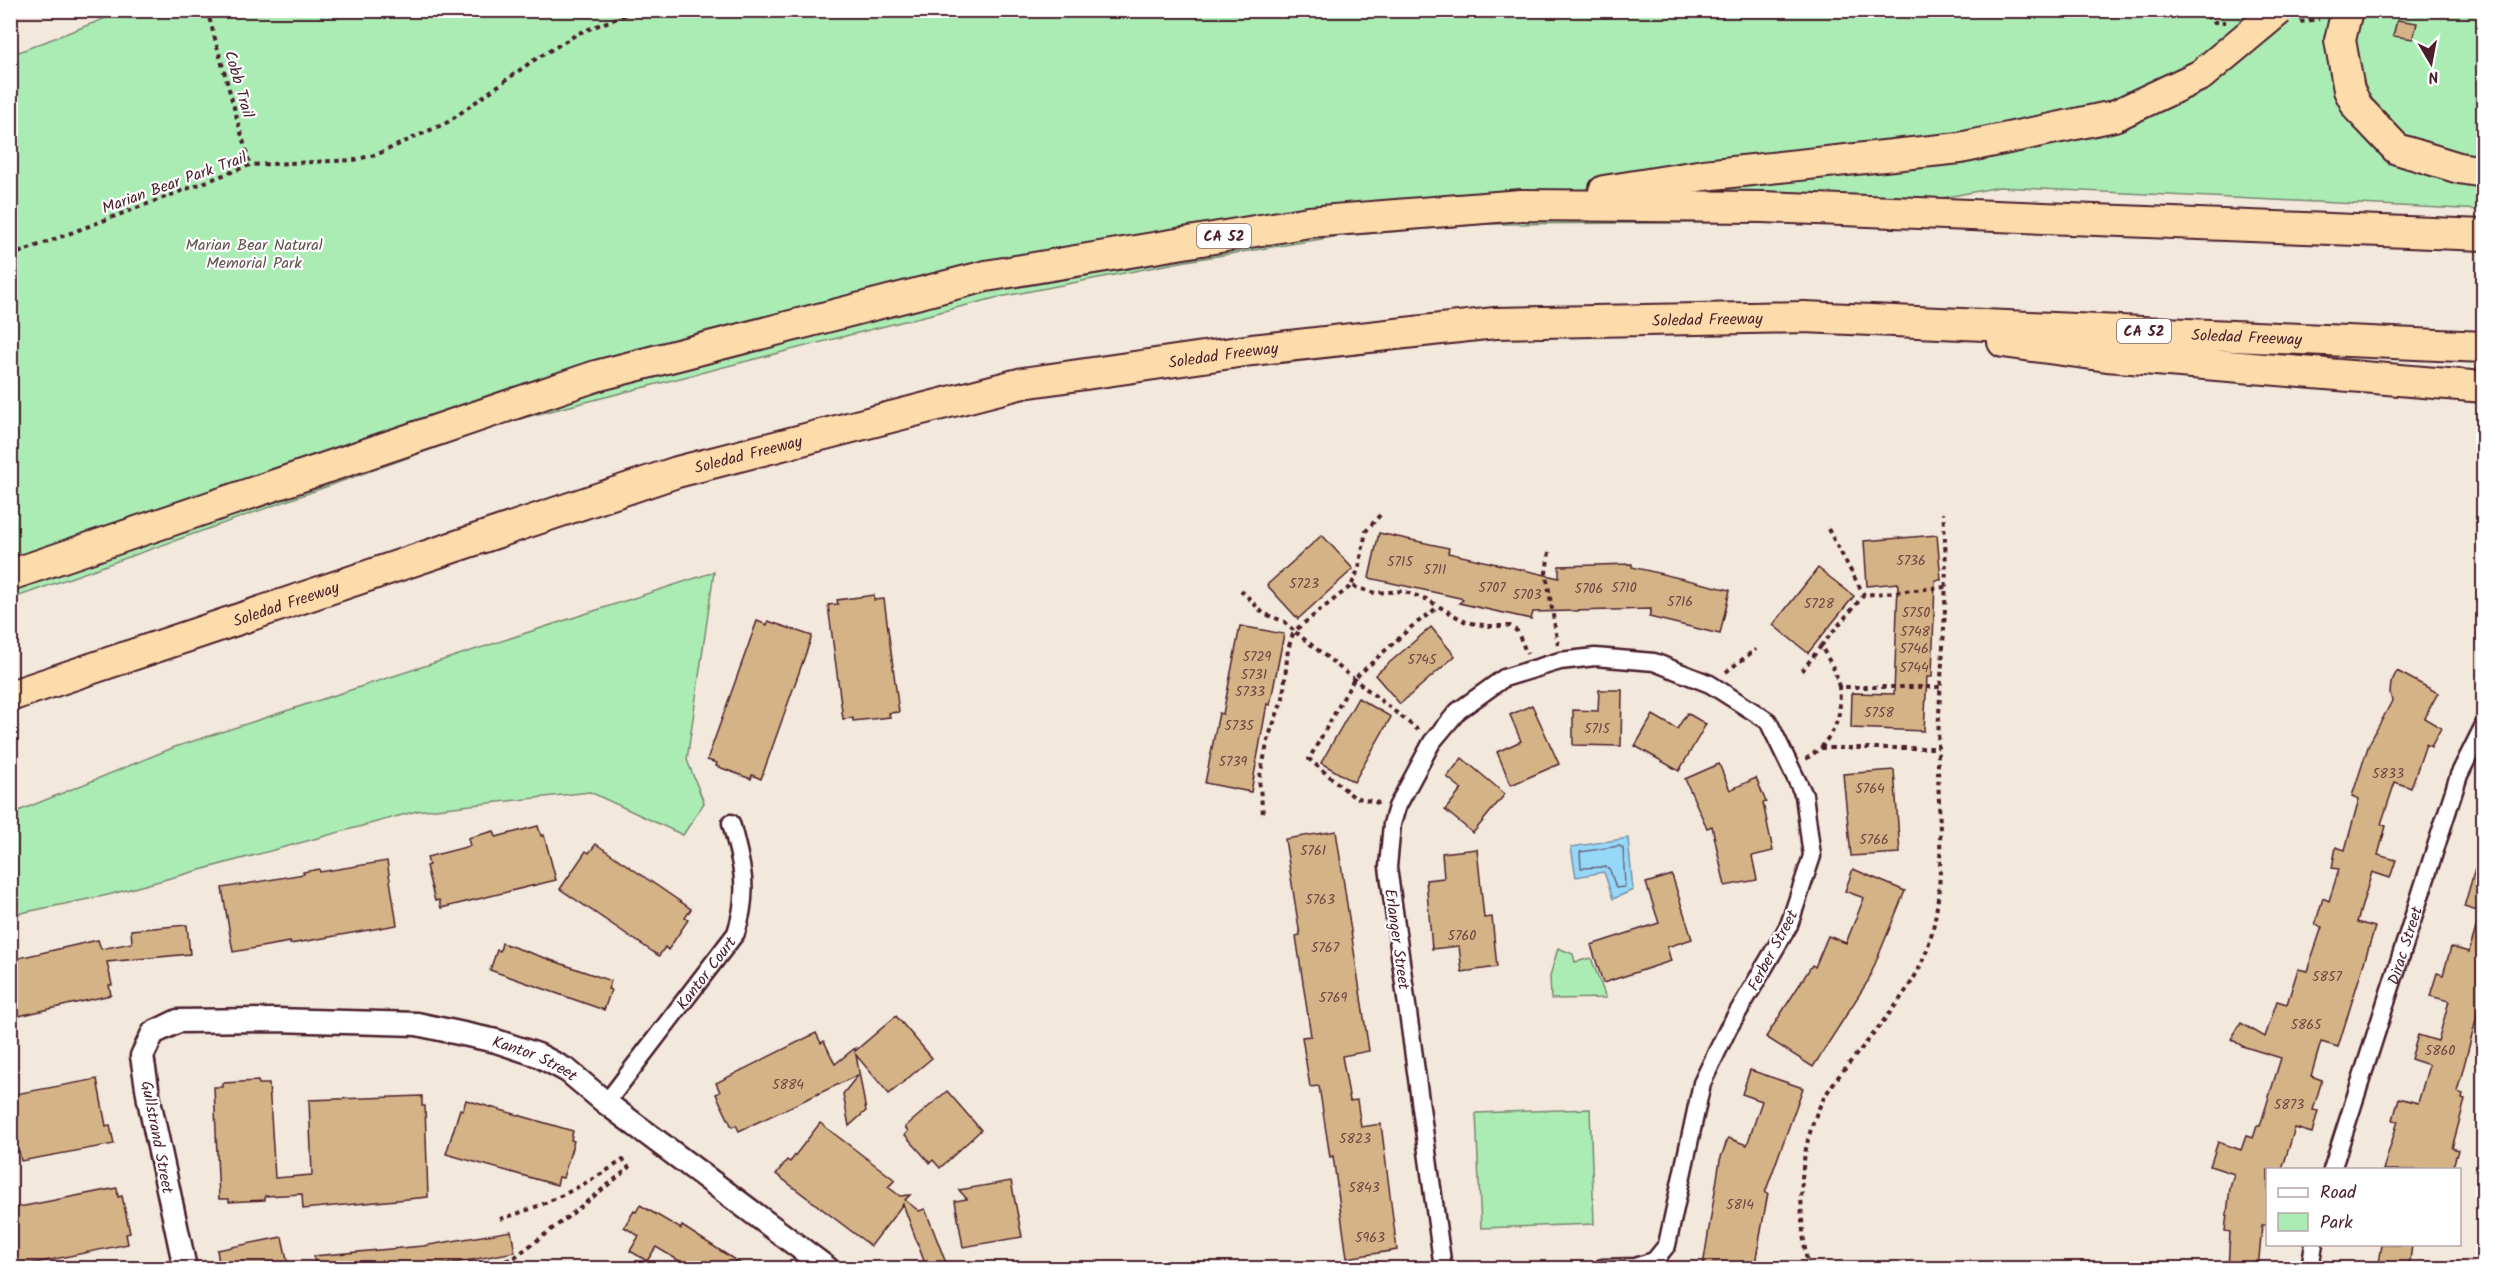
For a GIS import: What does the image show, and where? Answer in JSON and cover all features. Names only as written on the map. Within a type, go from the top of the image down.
[{"type":"highway","points":[[1521,205],[1704,175],[1960,148],[2114,116],[2201,75],[2279,10]]},
{"type":"highway","points":[[2347,10],[2340,40],[2349,90],[2358,108],[2397,149],[2459,168],[2484,172]]},
{"type":"highway","name":"CA 52","points":[[10,575],[596,376],[986,276],[1309,222],[1521,205],[1763,207],[2484,235]]},
{"type":"highway","points":[[1804,317],[2107,356],[2484,387]]},
{"type":"highway","name":"Soledad Freeway","points":[[10,696],[677,472],[1023,383],[1252,350],[1495,323],[1804,317],[2484,347]]},
{"type":"street","name":"Ferber Street","points":[[1532,669],[1560,661],[1594,657],[1654,662],[1710,684],[1768,721],[1804,795],[1812,856],[1796,908],[1777,947],[1728,1029],[1702,1083],[1667,1245],[1654,1261],[1635,1267],[1602,1269]]},
{"type":"street","name":"Erlanger Street","points":[[1443,1269],[1388,867],[1392,824],[1398,807],[1432,742],[1458,711],[1504,678],[1532,669]]},
{"type":"street","name":"Dirac Street","points":[[2333,1168],[2459,775],[2484,725]]},
{"type":"street","name":"Kantor Court","points":[[606,1103],[736,933],[744,910],[743,867],[731,823]]},
{"type":"street","name":"Kantor Street","points":[[178,1021],[275,1020],[417,1024],[496,1041],[538,1055],[568,1071],[606,1103],[827,1269]]},
{"type":"street","name":"Gullstrand Street","points":[[178,1021],[153,1033],[142,1056],[149,1100],[185,1269]]},
{"type":"street","points":[[2310,1269],[2314,1246]]},
{"type":"path","name":"Cobb Trail","points":[[207,10],[250,165]]},
{"type":"path","name":"Marian Bear Park Trail","points":[[10,256],[250,165],[354,160],[378,154],[448,122],[531,62],[579,33],[637,10]]},
{"type":"path","points":[[2467,10],[2484,16]]},
{"type":"path","points":[[1808,1269],[1803,1240],[1800,1193],[1806,1143],[1826,1096],[1908,988],[1929,946],[1936,916],[1939,845],[1938,748],[1946,587],[1943,513]]},
{"type":"path","points":[[1263,813],[1259,780],[1269,736],[1283,698],[1288,649],[1294,631],[1351,586],[1359,568],[1366,531],[1380,515]]},
{"type":"path","points":[[1828,529],[1864,595]]},
{"type":"path","points":[[1549,552],[1546,573],[1560,661]]},
{"type":"path","points":[[1351,586],[1374,592],[1403,591],[1426,599],[1466,622],[1488,626],[1510,626],[1517,631],[1532,669]]},
{"type":"path","points":[[1802,671],[1864,595],[1946,587]]},
{"type":"path","points":[[1241,590],[1263,613],[1285,622],[1432,742]]},
{"type":"path","points":[[1398,807],[1354,797],[1309,759],[1354,679],[1410,628],[1438,607]]},
{"type":"path","points":[[1791,769],[1821,747],[1838,725],[1841,708],[1839,687],[1835,671],[1821,646]]},
{"type":"path","points":[[1710,684],[1756,649]]},
{"type":"path","points":[[1839,687],[1941,687]]},
{"type":"path","points":[[1821,747],[1938,748]]},
{"type":"path","points":[[500,1219],[535,1207],[604,1173],[622,1160],[629,1168],[564,1220],[505,1262],[506,1269]]},
{"type":"green space","name":"Marian Bear Natural Memorial Park","points":[[124,11],[2483,11],[2483,210],[1999,187],[1818,222],[1485,224],[1340,236],[1186,261],[995,298],[511,421],[11,599],[11,55]]},
{"type":"green space","points":[[714,572],[687,760],[704,803],[683,835],[590,792],[417,811],[108,895],[11,915],[11,814],[175,747]]},
{"type":"green space","points":[[1558,948],[1573,954],[1575,962],[1591,958],[1606,998],[1551,999],[1550,976]]},
{"type":"green space","points":[[1590,1109],[1594,1224],[1481,1228],[1476,1113]]},
{"type":"water","points":[[1628,838],[1633,890],[1613,899],[1604,872],[1576,877],[1571,847]]},
{"type":"building","points":[[2397,20],[2417,23],[2413,39],[2393,36]]},
{"type":"building","points":[[1379,533],[1449,548],[1448,553],[1559,578],[1559,566],[1632,564],[1632,567],[1730,590],[1720,634],[1649,617],[1651,609],[1533,612],[1531,619],[1459,603],[1463,600],[1460,598],[1369,578]]},
{"type":"building","points":[[1322,535],[1353,569],[1298,619],[1267,585]]},
{"type":"building","points":[[1937,535],[1941,580],[1935,580],[1932,677],[1927,677],[1924,731],[1851,728],[1852,693],[1894,694],[1898,583],[1867,586],[1864,541]]},
{"type":"building","points":[[1818,568],[1854,596],[1808,653],[1773,625]]},
{"type":"building","points":[[874,595],[874,600],[884,599],[899,712],[889,713],[890,717],[853,721],[853,718],[843,719],[828,605],[838,604],[837,600]]},
{"type":"building","points":[[757,621],[767,625],[768,621],[812,636],[761,779],[752,775],[751,779],[716,766],[717,763],[707,760]]},
{"type":"building","points":[[1240,626],[1284,634],[1270,705],[1267,704],[1251,792],[1205,783],[1219,713],[1223,714]]},
{"type":"building","points":[[1431,627],[1455,656],[1400,704],[1375,675]]},
{"type":"building","points":[[2397,671],[2438,693],[2424,718],[2441,728],[2431,747],[2426,744],[2411,788],[2395,782],[2381,824],[2386,826],[2378,855],[2396,860],[2390,878],[2372,872],[2357,922],[2375,927],[2338,1047],[2321,1042],[2311,1076],[2322,1080],[2313,1110],[2318,1111],[2312,1133],[2295,1128],[2283,1168],[2266,1168],[2266,1225],[2262,1225],[2258,1269],[2228,1269],[2230,1232],[2225,1231],[2234,1174],[2210,1166],[2218,1142],[2241,1150],[2246,1136],[2253,1138],[2257,1126],[2260,1126],[2281,1058],[2242,1046],[2231,1039],[2241,1023],[2265,1037],[2277,1001],[2287,1004],[2298,969],[2307,971],[2322,927],[2315,925],[2323,898],[2329,901],[2339,869],[2332,868],[2336,847],[2345,850],[2359,799],[2352,796],[2369,744],[2392,701],[2391,683]]},
{"type":"building","points":[[1599,690],[1622,690],[1621,746],[1573,745],[1573,710],[1598,711]]},
{"type":"building","points":[[1358,698],[1391,717],[1354,782],[1321,763]]},
{"type":"building","points":[[1532,705],[1559,764],[1511,785],[1497,752],[1521,741],[1510,715]]},
{"type":"building","points":[[1687,713],[1706,724],[1679,771],[1635,746],[1653,715],[1677,729]]},
{"type":"building","points":[[1462,758],[1505,794],[1473,833],[1445,810],[1462,789],[1447,777]]},
{"type":"building","points":[[1719,764],[1730,790],[1756,778],[1766,802],[1763,803],[1773,851],[1752,856],[1757,880],[1725,886],[1712,826],[1707,828],[1685,779]]},
{"type":"building","points":[[1894,770],[1900,853],[1851,856],[1843,774]]},
{"type":"building","points":[[538,826],[541,836],[544,835],[556,880],[441,908],[439,900],[435,901],[426,866],[429,865],[427,857],[470,846],[468,838],[494,831],[496,837]]},
{"type":"building","points":[[1336,831],[1369,1051],[1342,1056],[1350,1101],[1357,1100],[1361,1127],[1381,1124],[1397,1250],[1347,1258],[1333,1156],[1330,1157],[1319,1086],[1310,1087],[1302,1037],[1311,1036],[1296,936],[1300,935],[1285,839]]},
{"type":"building","points":[[596,844],[691,909],[685,918],[688,920],[668,950],[665,947],[659,956],[560,889],[586,851],[589,853]]},
{"type":"building","points":[[1477,849],[1484,918],[1492,917],[1497,967],[1462,972],[1459,946],[1432,949],[1426,880],[1444,878],[1442,853]]},
{"type":"building","points":[[2479,855],[2484,856],[2484,913],[2464,907]]},
{"type":"building","points":[[387,861],[397,925],[233,952],[222,888],[304,874],[303,872],[319,869],[320,872]]},
{"type":"building","points":[[1853,869],[1905,891],[1868,981],[1813,1067],[1766,1037],[1812,965],[1815,967],[1828,936],[1846,943],[1864,898],[1845,891]]},
{"type":"building","points":[[1672,875],[1692,939],[1667,947],[1671,961],[1603,983],[1591,945],[1659,923],[1646,883]]},
{"type":"building","points":[[2479,917],[2484,918],[2484,1006],[2480,1005],[2457,1092],[2463,1094],[2462,1099],[2465,1100],[2452,1148],[2458,1150],[2453,1168],[2384,1168],[2398,1121],[2393,1120],[2399,1098],[2418,1103],[2429,1065],[2411,1059],[2418,1035],[2438,1041],[2449,1001],[2430,996],[2437,973],[2443,975],[2451,947],[2469,952]]},
{"type":"building","points":[[187,925],[190,954],[107,962],[112,985],[109,985],[111,995],[10,1018],[10,960],[98,940],[101,949],[132,943],[131,930]]},
{"type":"building","points":[[502,943],[611,981],[608,989],[611,990],[604,1010],[490,970]]},
{"type":"building","points":[[896,1016],[932,1058],[889,1094],[856,1055],[866,1111],[849,1126],[843,1094],[858,1075],[739,1131],[736,1125],[732,1127],[716,1094],[720,1092],[716,1083],[816,1033],[821,1043],[824,1041],[835,1064],[855,1048],[855,1051]]},
{"type":"building","points":[[1750,1070],[1803,1088],[1765,1193],[1768,1193],[1754,1269],[1703,1266],[1720,1160],[1728,1138],[1747,1145],[1762,1101],[1742,1094]]},
{"type":"building","points":[[97,1079],[106,1126],[110,1125],[114,1144],[21,1161],[19,1151],[10,1153],[10,1095]]},
{"type":"building","points":[[258,1081],[259,1084],[269,1084],[275,1178],[312,1175],[309,1100],[422,1096],[422,1106],[425,1106],[428,1197],[303,1209],[302,1194],[265,1196],[265,1200],[229,1202],[229,1199],[219,1199],[214,1087],[223,1087],[223,1083]]},
{"type":"building","points":[[947,1091],[981,1130],[940,1168],[933,1160],[930,1163],[905,1135],[908,1131],[905,1127]]},
{"type":"building","points":[[466,1100],[573,1131],[571,1140],[574,1141],[563,1178],[559,1177],[557,1185],[446,1154],[460,1109],[463,1110]]},
{"type":"building","points":[[820,1123],[895,1180],[888,1187],[900,1196],[910,1195],[905,1200],[919,1211],[925,1209],[946,1263],[927,1269],[903,1204],[871,1246],[776,1174],[787,1160],[790,1162]]},
{"type":"building","points":[[1011,1181],[1022,1237],[963,1247],[955,1201],[967,1199],[959,1190]]},
{"type":"building","points":[[117,1188],[118,1197],[122,1196],[130,1233],[126,1234],[128,1244],[26,1265],[25,1263],[10,1266],[10,1212],[15,1211],[14,1208]]},
{"type":"building","points":[[640,1205],[681,1229],[682,1226],[749,1269],[693,1269],[656,1247],[647,1261],[630,1251],[639,1236],[624,1227]]},
{"type":"building","points":[[511,1231],[515,1252],[422,1269],[315,1269],[314,1256],[423,1246]]},
{"type":"building","points":[[282,1237],[289,1269],[220,1269],[217,1250]]},
{"type":"building","points":[[2382,1246],[2412,1246],[2409,1269],[2378,1269]]}]
